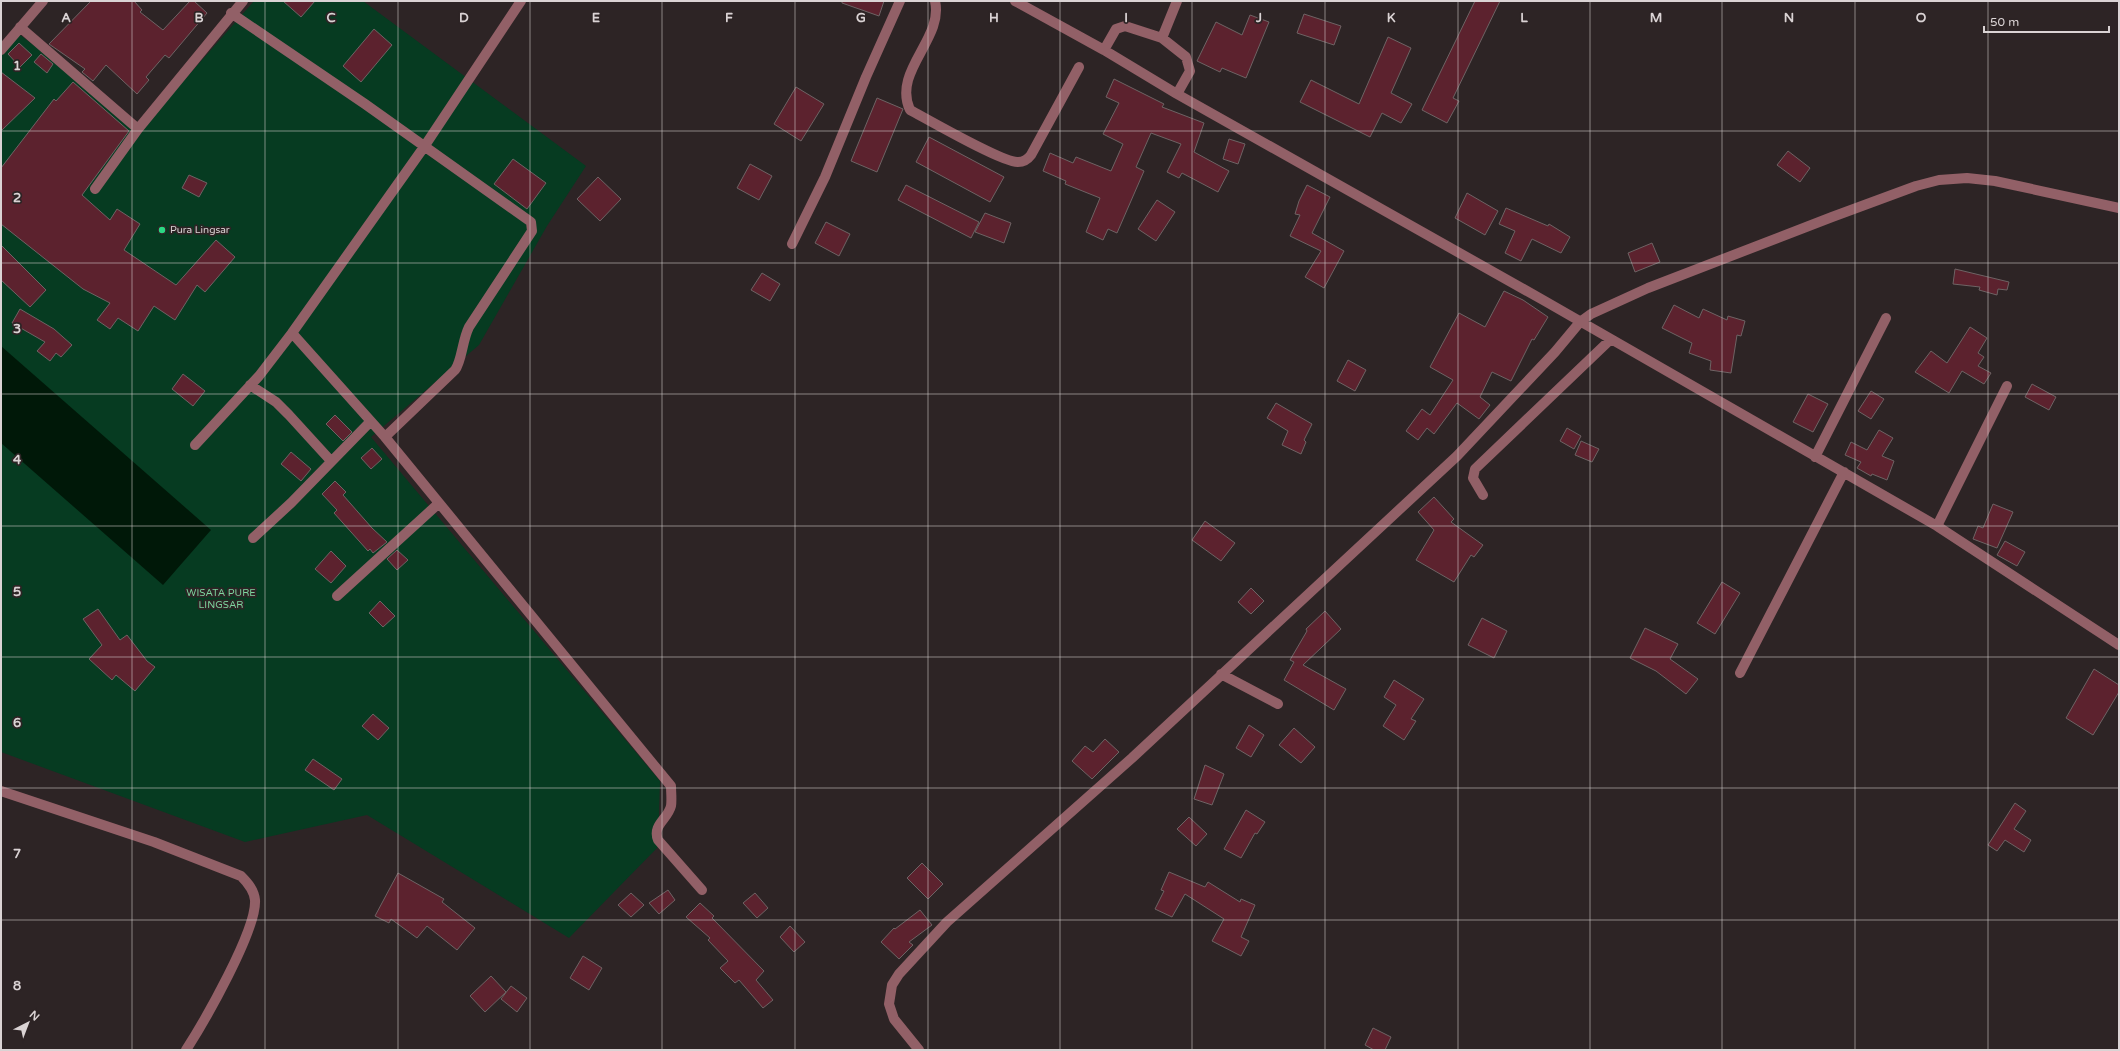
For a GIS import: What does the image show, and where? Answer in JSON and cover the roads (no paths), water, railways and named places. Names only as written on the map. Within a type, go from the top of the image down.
[{"type":"street","points":[[1,50],[43,1]]},
{"type":"street","points":[[95,189],[138,129],[231,13],[243,1]]},
{"type":"street","points":[[196,445],[250,385],[292,332],[424,147],[521,1]]},
{"type":"street","points":[[792,244],[825,178],[866,77],[900,1]]},
{"type":"street","points":[[935,1],[936,18],[906,86],[905,100],[910,110],[992,153],[1017,163],[1027,160],[1031,156],[1080,67]]},
{"type":"street","points":[[1016,1],[1937,526],[2119,645]]},
{"type":"street","points":[[1162,38],[1177,1]]},
{"type":"street","points":[[231,13],[365,104],[531,222],[532,231],[469,327],[464,339],[459,363],[455,370],[384,437]]},
{"type":"street","points":[[1104,50],[1116,29],[1125,26],[1162,38],[1186,57],[1189,64],[1190,71],[1177,94]]},
{"type":"street","points":[[20,27],[138,129]]},
{"type":"street","points":[[919,1050],[894,1019],[889,1004],[892,986],[899,974],[947,922],[1132,758],[1457,456],[1555,352],[1580,322],[1591,314],[1648,288],[1860,206],[1916,186],[1939,180],[1967,178],[1995,181],[2119,208]]},
{"type":"street","points":[[1815,457],[1886,318]]},
{"type":"street","points":[[292,332],[384,437],[671,786],[671,805],[656,829],[655,834],[658,840],[702,890]]},
{"type":"street","points":[[1482,495],[1473,478],[1475,469],[1610,340]]},
{"type":"street","points":[[250,385],[276,402],[331,461]]},
{"type":"street","points":[[1937,526],[2007,386]]},
{"type":"street","points":[[253,538],[370,422]]},
{"type":"street","points":[[1740,673],[1844,472]]},
{"type":"street","points":[[338,596],[438,504]]},
{"type":"street","points":[[1222,674],[1278,704]]},
{"type":"street","points":[[1,792],[154,842],[242,876],[251,887],[255,898],[255,908],[249,928],[223,987],[186,1050]]},
{"type":"place","name":"Pura Lingsar","points":[[162,230]]},
{"type":"park label","name":"WISATA PURE LINGSAR","points":[[221,598]]}]
